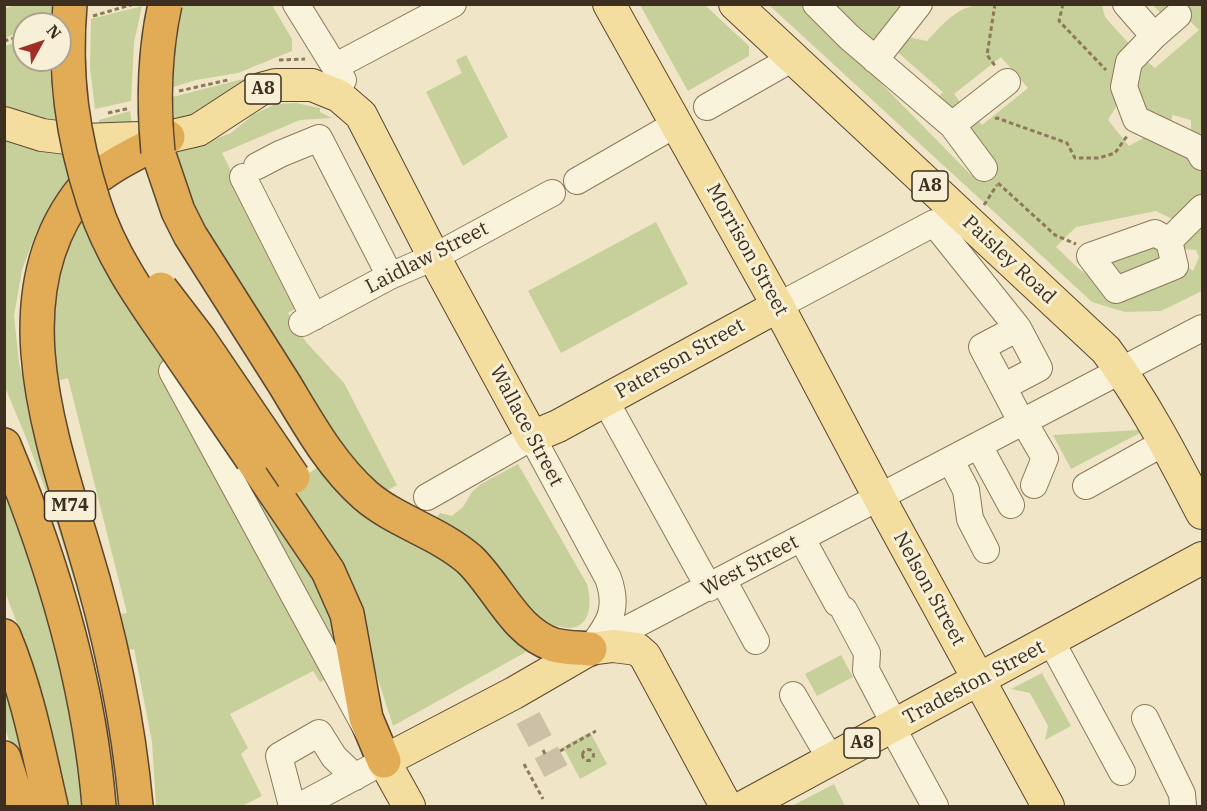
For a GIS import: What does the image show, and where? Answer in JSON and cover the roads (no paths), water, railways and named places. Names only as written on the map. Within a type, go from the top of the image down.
[{"type":"highway","points":[[165,4],[155,63],[154,110],[178,211],[190,235],[331,457],[365,495],[460,551],[484,574],[511,611],[533,634],[556,645],[590,649]]},
{"type":"highway","points":[[79,11],[68,51],[68,82],[81,157],[94,203],[116,254],[138,292],[328,571],[337,588],[347,614],[366,718],[384,761]]},
{"type":"highway","points":[[68,82],[116,208],[144,264],[170,303],[304,470],[180,256],[162,213],[156,185],[163,144]]},
{"type":"highway","name":"M74","points":[[136,807],[132,764],[120,692],[84,546],[36,396],[27,342],[26,315],[28,294],[36,264],[46,238],[62,212],[84,189],[115,165],[163,144]]},
{"type":"highway","name":"M74","points":[[4,445],[42,544],[74,656],[88,722],[99,807]]},
{"type":"highway","points":[[4,636],[12,653],[35,733],[51,807]]},
{"type":"highway","points":[[4,758],[20,807]]},
{"type":"main road","name":"Morrison Street","points":[[609,4],[778,306],[880,498]]},
{"type":"main road","name":"Paisley Road","points":[[735,4],[1106,350],[1122,371]]},
{"type":"main road","name":"A8","points":[[4,123],[42,135],[83,140],[163,144],[198,130],[261,89],[276,85],[312,86],[330,92],[350,104],[361,115]]},
{"type":"main road","name":"Wallace Street","points":[[361,115],[434,257],[532,437]]},
{"type":"main road","name":"Paterson Street","points":[[532,437],[558,426],[778,306]]},
{"type":"main road","name":"A8","points":[[1122,371],[1165,442],[1203,513]]},
{"type":"main road","name":"Nelson Street","points":[[880,498],[1048,807]]},
{"type":"main road","name":"Tradeston Street","points":[[745,807],[1203,558]]},
{"type":"main road","points":[[590,649],[613,646],[637,649],[645,656],[726,807]]},
{"type":"main road","name":"West Street","points":[[384,761],[514,693],[590,649]]},
{"type":"main road","points":[[384,761],[409,807]]},
{"type":"street","name":"Wallace Street","points":[[296,4],[336,66],[361,115]]},
{"type":"street","points":[[336,66],[453,4]]},
{"type":"street","points":[[875,60],[919,4]]},
{"type":"street","points":[[1126,4],[1154,36]]},
{"type":"street","points":[[828,8],[875,60],[952,125],[991,175]]},
{"type":"street","points":[[1178,15],[1129,62],[1124,87],[1136,119],[1201,149]]},
{"type":"street","points":[[707,107],[793,58]]},
{"type":"street","points":[[952,125],[1007,82]]},
{"type":"street","points":[[576,181],[676,124]]},
{"type":"street","name":"Laidlaw Street","points":[[390,276],[319,138],[280,154],[250,172],[308,320],[390,276],[434,257],[552,193]]},
{"type":"street","points":[[1169,241],[1203,208]]},
{"type":"street","name":"Paterson Street","points":[[778,306],[934,222],[1018,328]]},
{"type":"street","points":[[1155,233],[1169,241],[1175,266],[1116,290],[1090,256],[1155,233]]},
{"type":"street","points":[[1003,387],[1039,368],[1018,328],[982,347],[1003,387],[1023,423],[1045,458],[1034,485]]},
{"type":"street","name":"West Street","points":[[590,649],[1203,328]]},
{"type":"street","points":[[172,371],[384,761]]},
{"type":"street","points":[[605,400],[716,584],[756,641]]},
{"type":"street","name":"Wallace Street","points":[[532,437],[612,589],[614,602],[611,618],[590,649]]},
{"type":"street","name":"Paterson Street","points":[[427,497],[532,437]]},
{"type":"street","points":[[1086,486],[1165,442]]},
{"type":"street","points":[[979,446],[1011,505]]},
{"type":"street","points":[[951,461],[966,490],[970,519],[986,550]]},
{"type":"street","points":[[802,539],[867,653],[866,670],[935,806]]},
{"type":"street","points":[[1051,641],[1122,772]]},
{"type":"street","points":[[793,695],[831,760]]},
{"type":"street","points":[[1145,718],[1182,794],[1183,807]]},
{"type":"street","points":[[292,807],[279,756],[319,733],[334,757],[355,777]]},
{"type":"street","name":"West Street","points":[[300,807],[384,761]]},
{"type":"tunnel","points":[[528,718],[556,771]]}]
